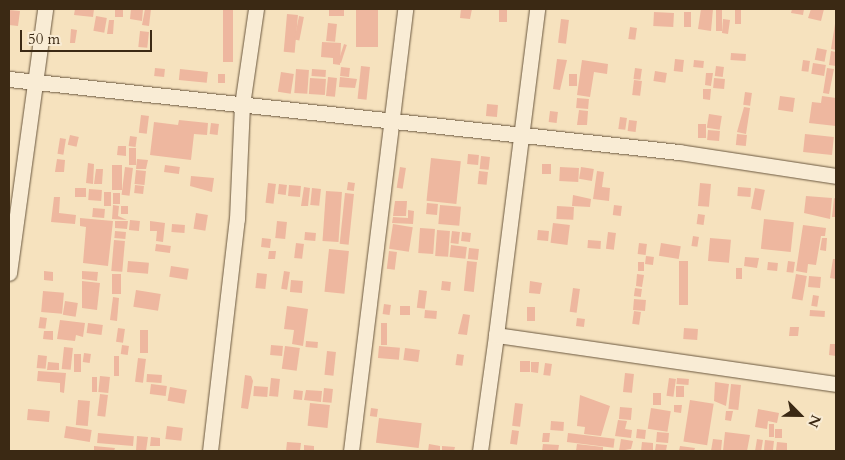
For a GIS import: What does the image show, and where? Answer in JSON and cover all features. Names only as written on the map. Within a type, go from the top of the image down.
[{"type":"street","points":[[9,273],[45,9]]},
{"type":"street","points":[[210,451],[237,219],[242,105],[256,9]]},
{"type":"street","points":[[352,451],[405,9]]},
{"type":"street","points":[[480,451],[538,9]]},
{"type":"street","points":[[9,79],[392,123],[521,135],[836,176]]},
{"type":"street","points":[[496,335],[836,384]]},
{"type":"building","points":[[75,9],[94,9],[93,17],[74,15]]},
{"type":"building","points":[[115,9],[123,9],[123,17],[115,17]]},
{"type":"building","points":[[131,9],[143,9],[142,21],[130,19]]},
{"type":"building","points":[[145,9],[151,9],[149,26],[142,25]]},
{"type":"building","points":[[223,9],[233,9],[233,62],[223,62]]},
{"type":"building","points":[[329,9],[344,9],[344,16],[329,16]]},
{"type":"building","points":[[356,9],[378,9],[378,47],[356,47]]},
{"type":"building","points":[[461,9],[472,9],[470,19],[460,18]]},
{"type":"building","points":[[499,9],[507,9],[507,22],[499,22]]},
{"type":"building","points":[[701,9],[713,9],[711,31],[698,29]]},
{"type":"building","points":[[716,9],[722,9],[722,31],[716,31]]},
{"type":"building","points":[[735,9],[741,9],[741,24],[735,24]]},
{"type":"building","points":[[792,9],[804,9],[803,15],[791,13]]},
{"type":"building","points":[[811,9],[824,9],[821,21],[808,18]]},
{"type":"building","points":[[9,10],[20,11],[18,26],[9,25]]},
{"type":"building","points":[[654,12],[674,13],[673,27],[653,26]]},
{"type":"building","points":[[684,12],[691,12],[691,27],[684,27]]},
{"type":"building","points":[[287,14],[298,15],[295,53],[284,52]]},
{"type":"building","points":[[96,16],[107,18],[104,33],[93,31]]},
{"type":"building","points":[[299,16],[304,17],[299,41],[294,40]]},
{"type":"building","points":[[561,19],[569,20],[566,44],[558,43]]},
{"type":"building","points":[[723,19],[730,20],[728,34],[722,33]]},
{"type":"building","points":[[109,20],[114,20],[113,34],[107,34]]},
{"type":"building","points":[[328,23],[337,24],[335,42],[326,41]]},
{"type":"building","points":[[836,24],[836,50],[831,49]]},
{"type":"building","points":[[630,27],[637,28],[635,40],[628,39]]},
{"type":"building","points":[[71,29],[77,30],[75,43],[70,43]]},
{"type":"building","points":[[140,31],[149,32],[147,48],[138,47]]},
{"type":"building","points":[[322,42],[341,43],[340,65],[333,64],[333,58],[321,57]]},
{"type":"building","points":[[344,44],[347,45],[341,63],[338,62]]},
{"type":"building","points":[[817,48],[827,50],[825,62],[815,60]]},
{"type":"building","points":[[831,51],[836,52],[836,66],[829,65]]},
{"type":"building","points":[[731,53],[746,54],[745,61],[731,60]]},
{"type":"building","points":[[557,59],[567,60],[560,90],[553,89]]},
{"type":"building","points":[[675,59],[684,60],[683,72],[674,71]]},
{"type":"building","points":[[582,60],[608,64],[607,74],[594,72],[590,97],[577,95]]},
{"type":"building","points":[[694,60],[704,61],[703,68],[693,67]]},
{"type":"building","points":[[803,60],[810,61],[808,72],[801,71]]},
{"type":"building","points":[[813,63],[826,65],[824,76],[811,74]]},
{"type":"building","points":[[361,66],[370,67],[367,100],[358,99]]},
{"type":"building","points":[[716,66],[724,67],[723,77],[715,76]]},
{"type":"building","points":[[341,67],[350,68],[349,77],[340,76]]},
{"type":"building","points":[[155,68],[165,69],[164,77],[154,76]]},
{"type":"building","points":[[635,68],[642,69],[640,80],[633,79]]},
{"type":"building","points":[[827,68],[834,69],[829,94],[823,93]]},
{"type":"building","points":[[180,69],[208,72],[207,83],[179,80]]},
{"type":"building","points":[[296,69],[309,70],[307,94],[294,93]]},
{"type":"building","points":[[312,69],[326,70],[325,77],[312,76]]},
{"type":"building","points":[[655,71],[667,73],[665,83],[653,81]]},
{"type":"building","points":[[281,72],[294,74],[291,94],[278,92]]},
{"type":"building","points":[[706,73],[713,73],[711,86],[705,85]]},
{"type":"building","points":[[218,74],[225,74],[225,83],[218,83]]},
{"type":"building","points":[[569,74],[577,74],[577,86],[569,86]]},
{"type":"building","points":[[328,77],[337,78],[335,97],[326,96]]},
{"type":"building","points":[[340,77],[357,79],[355,88],[339,87]]},
{"type":"building","points":[[310,78],[326,79],[325,95],[309,94]]},
{"type":"building","points":[[714,78],[725,79],[724,89],[713,88]]},
{"type":"building","points":[[634,80],[642,81],[640,96],[632,95]]},
{"type":"building","points":[[703,89],[711,89],[710,100],[703,99]]},
{"type":"building","points":[[745,92],[752,93],[750,106],[743,105]]},
{"type":"building","points":[[780,96],[795,98],[793,112],[778,110]]},
{"type":"building","points":[[822,96],[836,98],[836,126],[809,123],[812,102],[821,103]]},
{"type":"building","points":[[577,98],[589,99],[588,109],[576,108]]},
{"type":"building","points":[[487,104],[498,105],[497,117],[486,116]]},
{"type":"building","points":[[744,107],[750,108],[746,134],[737,132]]},
{"type":"building","points":[[579,110],[588,111],[587,125],[577,125]]},
{"type":"building","points":[[550,111],[558,112],[557,123],[549,122]]},
{"type":"building","points":[[709,114],[722,116],[720,130],[707,128]]},
{"type":"building","points":[[141,115],[149,116],[147,134],[139,133]]},
{"type":"building","points":[[620,117],[627,118],[625,130],[618,129]]},
{"type":"building","points":[[179,120],[208,123],[207,135],[194,134],[191,160],[150,155],[154,122],[178,125]]},
{"type":"building","points":[[629,120],[637,121],[636,132],[628,131]]},
{"type":"building","points":[[211,123],[219,124],[218,135],[210,134]]},
{"type":"building","points":[[698,124],[706,124],[706,138],[698,138]]},
{"type":"building","points":[[708,130],[720,131],[719,141],[707,140]]},
{"type":"building","points":[[737,134],[747,135],[746,146],[736,145]]},
{"type":"building","points":[[805,134],[834,137],[832,155],[803,152]]},
{"type":"building","points":[[70,135],[79,137],[77,147],[68,145]]},
{"type":"building","points":[[130,136],[137,137],[136,147],[129,146]]},
{"type":"building","points":[[60,138],[66,139],[63,155],[57,154]]},
{"type":"building","points":[[118,146],[126,146],[126,156],[117,155]]},
{"type":"building","points":[[129,148],[136,148],[136,165],[129,165]]},
{"type":"building","points":[[468,154],[479,155],[478,165],[467,164]]},
{"type":"building","points":[[481,156],[490,157],[489,170],[480,169]]},
{"type":"building","points":[[431,158],[461,161],[456,204],[427,201]]},
{"type":"building","points":[[57,159],[65,160],[64,172],[55,172]]},
{"type":"building","points":[[137,159],[148,160],[146,169],[136,169]]},
{"type":"building","points":[[88,163],[94,164],[93,184],[86,183]]},
{"type":"building","points":[[542,164],[551,164],[551,174],[542,174]]},
{"type":"building","points":[[112,165],[122,165],[122,190],[112,190]]},
{"type":"building","points":[[165,165],[180,167],[179,174],[164,172]]},
{"type":"building","points":[[125,167],[133,168],[130,196],[122,195]]},
{"type":"building","points":[[400,167],[406,168],[403,189],[397,188]]},
{"type":"building","points":[[560,167],[579,168],[578,182],[559,181]]},
{"type":"building","points":[[581,167],[594,169],[592,181],[579,179]]},
{"type":"building","points":[[96,169],[103,169],[102,184],[94,184]]},
{"type":"building","points":[[136,170],[146,171],[144,185],[135,184]]},
{"type":"building","points":[[479,171],[488,172],[487,185],[478,184]]},
{"type":"building","points":[[597,171],[604,172],[602,187],[610,188],[609,201],[593,199]]},
{"type":"building","points":[[191,176],[214,178],[212,192],[190,186]]},
{"type":"building","points":[[348,182],[355,183],[354,191],[347,190]]},
{"type":"building","points":[[268,183],[276,184],[274,204],[266,203]]},
{"type":"building","points":[[700,183],[711,184],[709,207],[698,206]]},
{"type":"building","points":[[279,184],[287,185],[286,195],[278,194]]},
{"type":"building","points":[[135,185],[144,186],[143,194],[134,193]]},
{"type":"building","points":[[289,185],[301,186],[300,197],[288,196]]},
{"type":"building","points":[[304,187],[310,188],[308,206],[301,206]]},
{"type":"building","points":[[738,187],[751,188],[750,197],[737,196]]},
{"type":"building","points":[[75,188],[86,188],[86,197],[75,197]]},
{"type":"building","points":[[312,188],[321,189],[319,206],[310,205]]},
{"type":"building","points":[[755,188],[765,190],[761,211],[751,209]]},
{"type":"building","points":[[89,189],[102,190],[101,201],[88,200]]},
{"type":"building","points":[[326,191],[342,192],[338,242],[323,241]]},
{"type":"building","points":[[104,192],[111,192],[111,206],[104,206]]},
{"type":"building","points":[[113,193],[120,193],[120,204],[113,204]]},
{"type":"building","points":[[345,193],[354,194],[349,245],[340,244]]},
{"type":"building","points":[[573,195],[591,199],[590,207],[572,206]]},
{"type":"building","points":[[806,196],[832,198],[830,219],[804,213]]},
{"type":"building","points":[[54,197],[60,197],[59,213],[76,215],[75,224],[51,222]]},
{"type":"building","points":[[834,198],[836,199],[836,217],[832,217]]},
{"type":"building","points":[[395,201],[407,201],[406,216],[393,216]]},
{"type":"building","points":[[427,203],[438,204],[437,215],[426,214]]},
{"type":"building","points":[[113,205],[119,206],[118,216],[127,220],[112,219]]},
{"type":"building","points":[[440,205],[461,207],[459,226],[438,224]]},
{"type":"building","points":[[614,205],[622,206],[621,216],[613,215]]},
{"type":"building","points":[[121,206],[128,206],[128,214],[121,214]]},
{"type":"building","points":[[557,206],[574,207],[573,220],[556,219]]},
{"type":"building","points":[[93,208],[105,209],[104,218],[92,217]]},
{"type":"building","points":[[408,210],[414,211],[413,224],[392,223],[393,217],[408,218]]},
{"type":"building","points":[[196,213],[208,215],[205,231],[193,229]]},
{"type":"building","points":[[698,214],[705,215],[704,225],[697,224]]},
{"type":"building","points":[[80,218],[113,221],[108,266],[83,263],[86,227],[80,226]]},
{"type":"building","points":[[764,219],[794,222],[791,252],[761,249]]},
{"type":"building","points":[[130,220],[140,221],[139,231],[129,230]]},
{"type":"building","points":[[115,221],[128,221],[127,229],[115,228]]},
{"type":"building","points":[[150,221],[165,223],[163,242],[156,241],[157,231],[150,231]]},
{"type":"building","points":[[277,221],[287,222],[285,239],[275,238]]},
{"type":"building","points":[[553,223],[570,225],[567,245],[551,243]]},
{"type":"building","points":[[172,224],[185,225],[184,233],[171,232]]},
{"type":"building","points":[[393,224],[413,227],[409,252],[389,249]]},
{"type":"building","points":[[803,225],[826,228],[825,236],[821,236],[816,265],[808,264],[807,273],[796,271]]},
{"type":"building","points":[[420,228],[435,229],[433,254],[418,253]]},
{"type":"building","points":[[437,230],[450,231],[448,257],[435,256]]},
{"type":"building","points":[[538,230],[549,231],[548,241],[537,240]]},
{"type":"building","points":[[115,231],[126,232],[125,239],[114,238]]},
{"type":"building","points":[[452,231],[460,232],[458,244],[451,243]]},
{"type":"building","points":[[305,232],[316,233],[315,241],[304,240]]},
{"type":"building","points":[[462,232],[471,233],[470,242],[461,241]]},
{"type":"building","points":[[608,232],[616,233],[614,250],[606,249]]},
{"type":"building","points":[[693,236],[699,237],[697,247],[691,246]]},
{"type":"building","points":[[262,238],[271,239],[270,248],[261,247]]},
{"type":"building","points":[[710,238],[731,240],[729,263],[708,261]]},
{"type":"building","points":[[822,238],[827,238],[826,251],[820,250]]},
{"type":"building","points":[[114,240],[125,241],[122,272],[111,271]]},
{"type":"building","points":[[588,240],[601,241],[600,249],[587,248]]},
{"type":"building","points":[[296,243],[304,244],[302,259],[294,258]]},
{"type":"building","points":[[639,243],[647,244],[646,255],[638,254]]},
{"type":"building","points":[[661,243],[681,246],[679,259],[659,256]]},
{"type":"building","points":[[156,244],[171,246],[170,253],[155,251]]},
{"type":"building","points":[[451,245],[467,247],[465,259],[450,257]]},
{"type":"building","points":[[469,248],[479,249],[478,260],[468,259]]},
{"type":"building","points":[[329,249],[349,251],[344,294],[325,292]]},
{"type":"building","points":[[269,251],[276,251],[275,259],[268,259]]},
{"type":"building","points":[[389,251],[397,252],[395,270],[387,269]]},
{"type":"building","points":[[646,256],[654,257],[653,265],[645,264]]},
{"type":"building","points":[[745,257],[759,258],[757,268],[744,266]]},
{"type":"building","points":[[833,259],[836,259],[836,279],[830,278]]},
{"type":"building","points":[[128,261],[149,263],[148,274],[127,272]]},
{"type":"building","points":[[467,261],[477,262],[474,292],[464,291]]},
{"type":"building","points":[[679,261],[688,261],[688,305],[679,305]]},
{"type":"building","points":[[788,261],[795,262],[793,273],[786,272]]},
{"type":"building","points":[[638,262],[644,262],[644,271],[638,271]]},
{"type":"building","points":[[768,262],[778,263],[777,271],[767,270]]},
{"type":"building","points":[[171,266],[189,269],[187,280],[169,277]]},
{"type":"building","points":[[736,268],[742,268],[742,279],[736,279]]},
{"type":"building","points":[[44,271],[53,272],[53,281],[44,280]]},
{"type":"building","points":[[82,271],[98,272],[97,281],[82,279]]},
{"type":"building","points":[[284,271],[290,272],[287,290],[281,289]]},
{"type":"building","points":[[257,273],[267,274],[265,289],[255,288]]},
{"type":"building","points":[[112,274],[121,274],[121,294],[112,294]]},
{"type":"building","points":[[637,274],[644,275],[642,287],[636,286]]},
{"type":"building","points":[[796,274],[807,276],[802,301],[792,299]]},
{"type":"building","points":[[809,276],[821,277],[820,288],[808,287]]},
{"type":"building","points":[[291,280],[303,281],[302,293],[290,292]]},
{"type":"building","points":[[82,281],[100,283],[97,310],[82,308]]},
{"type":"building","points":[[442,281],[451,282],[450,291],[441,290]]},
{"type":"building","points":[[530,281],[542,283],[540,294],[529,293]]},
{"type":"building","points":[[573,288],[580,289],[577,313],[570,312]]},
{"type":"building","points":[[635,288],[642,289],[641,297],[634,296]]},
{"type":"building","points":[[136,290],[161,294],[158,311],[133,307]]},
{"type":"building","points":[[419,290],[427,291],[425,309],[417,308]]},
{"type":"building","points":[[43,291],[64,293],[62,314],[41,312]]},
{"type":"building","points":[[813,295],[819,296],[817,307],[811,306]]},
{"type":"building","points":[[113,297],[119,298],[117,321],[110,320]]},
{"type":"building","points":[[634,299],[646,300],[645,311],[633,310]]},
{"type":"building","points":[[65,301],[78,303],[76,317],[63,315]]},
{"type":"building","points":[[384,304],[391,305],[390,315],[383,314]]},
{"type":"building","points":[[287,306],[308,309],[303,346],[292,344],[294,330],[284,329]]},
{"type":"building","points":[[400,306],[410,306],[410,315],[400,315]]},
{"type":"building","points":[[527,307],[535,307],[535,321],[527,321]]},
{"type":"building","points":[[425,310],[437,311],[436,319],[424,318]]},
{"type":"building","points":[[810,310],[825,311],[825,317],[810,316]]},
{"type":"building","points":[[634,311],[641,312],[639,325],[632,324]]},
{"type":"building","points":[[463,314],[470,315],[467,335],[458,334]]},
{"type":"building","points":[[40,317],[47,318],[45,329],[38,328]]},
{"type":"building","points":[[577,318],[585,319],[584,327],[576,326]]},
{"type":"building","points":[[60,320],[85,323],[83,337],[76,335],[75,341],[57,339]]},
{"type":"building","points":[[88,323],[103,325],[101,335],[87,333]]},
{"type":"building","points":[[381,323],[387,323],[387,345],[381,345]]},
{"type":"building","points":[[790,327],[799,327],[798,336],[789,336]]},
{"type":"building","points":[[118,328],[125,329],[123,343],[116,342]]},
{"type":"building","points":[[684,328],[698,329],[697,340],[683,339]]},
{"type":"building","points":[[140,330],[148,330],[148,353],[140,353]]},
{"type":"building","points":[[44,331],[53,331],[53,340],[43,339]]},
{"type":"building","points":[[306,341],[318,342],[317,348],[305,347]]},
{"type":"building","points":[[830,344],[836,344],[836,356],[829,355]]},
{"type":"building","points":[[122,345],[129,346],[128,355],[121,354]]},
{"type":"building","points":[[271,345],[283,346],[282,356],[270,355]]},
{"type":"building","points":[[285,346],[300,348],[297,371],[282,369]]},
{"type":"building","points":[[379,346],[400,348],[399,360],[378,358]]},
{"type":"building","points":[[64,347],[73,348],[71,370],[62,369]]},
{"type":"building","points":[[405,348],[420,350],[418,362],[403,360]]},
{"type":"building","points":[[327,351],[336,352],[333,376],[324,375]]},
{"type":"building","points":[[84,353],[91,354],[90,363],[83,362]]},
{"type":"building","points":[[74,354],[81,354],[81,372],[74,372]]},
{"type":"building","points":[[457,354],[464,355],[462,366],[455,365]]},
{"type":"building","points":[[38,355],[47,356],[46,369],[37,368]]},
{"type":"building","points":[[114,356],[119,356],[119,376],[114,376]]},
{"type":"building","points":[[138,358],[146,359],[143,383],[135,382]]},
{"type":"building","points":[[520,361],[530,361],[530,372],[520,372]]},
{"type":"building","points":[[48,362],[59,363],[59,370],[47,370]]},
{"type":"building","points":[[531,362],[539,362],[538,373],[531,372]]},
{"type":"building","points":[[545,363],[552,364],[550,376],[543,375]]},
{"type":"building","points":[[38,371],[66,373],[64,393],[60,392],[60,383],[37,381]]},
{"type":"building","points":[[625,373],[634,374],[632,393],[623,392]]},
{"type":"building","points":[[147,374],[162,375],[161,383],[146,382]]},
{"type":"building","points":[[245,375],[251,376],[253,381],[248,409],[241,408]]},
{"type":"building","points":[[100,376],[110,377],[108,393],[98,392]]},
{"type":"building","points":[[92,377],[97,377],[97,392],[92,392]]},
{"type":"building","points":[[271,378],[280,379],[278,397],[269,396]]},
{"type":"building","points":[[669,378],[676,379],[673,397],[666,396]]},
{"type":"building","points":[[677,378],[689,379],[688,385],[676,384]]},
{"type":"building","points":[[715,382],[729,384],[726,406],[714,401]]},
{"type":"building","points":[[151,384],[167,386],[166,396],[150,394]]},
{"type":"building","points":[[731,384],[741,385],[738,410],[728,409]]},
{"type":"building","points":[[254,386],[268,387],[267,397],[253,396]]},
{"type":"building","points":[[676,386],[684,386],[684,397],[676,397]]},
{"type":"building","points":[[170,387],[187,390],[184,404],[168,401]]},
{"type":"building","points":[[324,388],[333,389],[331,403],[323,402]]},
{"type":"building","points":[[294,390],[303,391],[302,400],[293,399]]},
{"type":"building","points":[[306,390],[322,391],[321,402],[304,400]]},
{"type":"building","points":[[653,393],[661,393],[661,405],[653,405]]},
{"type":"building","points":[[100,394],[108,395],[105,417],[97,416]]},
{"type":"building","points":[[580,395],[610,406],[601,436],[584,434],[585,427],[577,426]]},
{"type":"building","points":[[78,400],[90,401],[88,426],[76,425]]},
{"type":"building","points":[[690,400],[714,404],[707,445],[683,441]]},
{"type":"building","points":[[310,403],[330,405],[327,428],[308,426]]},
{"type":"building","points":[[515,403],[523,404],[520,427],[512,426]]},
{"type":"building","points":[[674,405],[682,405],[681,413],[674,412]]},
{"type":"building","points":[[620,407],[632,408],[631,420],[619,419]]},
{"type":"building","points":[[371,408],[378,409],[377,417],[370,416]]},
{"type":"building","points":[[651,408],[671,411],[667,432],[648,429]]},
{"type":"building","points":[[28,409],[50,411],[49,422],[27,420]]},
{"type":"building","points":[[758,409],[779,413],[777,423],[768,421],[767,429],[755,427]]},
{"type":"building","points":[[726,411],[733,411],[731,421],[725,420]]},
{"type":"building","points":[[379,418],[422,423],[419,448],[376,443]]},
{"type":"building","points":[[618,420],[627,421],[625,429],[632,430],[631,438],[615,436]]},
{"type":"building","points":[[551,421],[564,422],[563,431],[550,430]]},
{"type":"building","points":[[769,424],[774,424],[774,437],[769,437]]},
{"type":"building","points":[[66,426],[92,430],[90,442],[64,438]]},
{"type":"building","points":[[167,426],[183,428],[181,441],[165,439]]},
{"type":"building","points":[[637,429],[646,430],[645,439],[636,438]]},
{"type":"building","points":[[775,429],[782,429],[782,438],[775,438]]},
{"type":"building","points":[[512,430],[519,431],[517,445],[510,444]]},
{"type":"building","points":[[657,432],[669,433],[668,443],[656,442]]},
{"type":"building","points":[[725,432],[750,435],[747,451],[723,451]]},
{"type":"building","points":[[98,433],[134,436],[133,446],[97,443]]},
{"type":"building","points":[[543,433],[550,433],[549,442],[542,442]]},
{"type":"building","points":[[568,433],[615,439],[614,448],[567,442]]},
{"type":"building","points":[[137,436],[148,437],[146,451],[136,451]]},
{"type":"building","points":[[151,437],[160,438],[160,446],[150,446]]},
{"type":"building","points":[[621,439],[633,441],[631,449],[619,451]]},
{"type":"building","points":[[713,439],[722,440],[721,451],[711,451]]},
{"type":"building","points":[[757,439],[763,440],[761,451],[755,451]]},
{"type":"building","points":[[765,440],[774,441],[773,451],[764,451]]},
{"type":"building","points":[[287,442],[301,443],[300,451],[286,451]]},
{"type":"building","points":[[642,442],[653,443],[653,451],[641,451]]},
{"type":"building","points":[[777,442],[787,443],[787,451],[776,451]]},
{"type":"building","points":[[429,444],[440,446],[440,451],[428,451]]},
{"type":"building","points":[[543,444],[559,445],[558,451],[542,451]]},
{"type":"building","points":[[577,444],[603,447],[603,451],[576,451]]},
{"type":"building","points":[[656,444],[667,445],[666,451],[655,451]]},
{"type":"building","points":[[304,445],[314,446],[314,451],[304,451]]},
{"type":"building","points":[[94,446],[115,448],[114,451],[94,451]]},
{"type":"building","points":[[442,446],[455,447],[454,451],[442,451]]},
{"type":"building","points":[[680,446],[695,448],[694,451],[679,451]]}]
